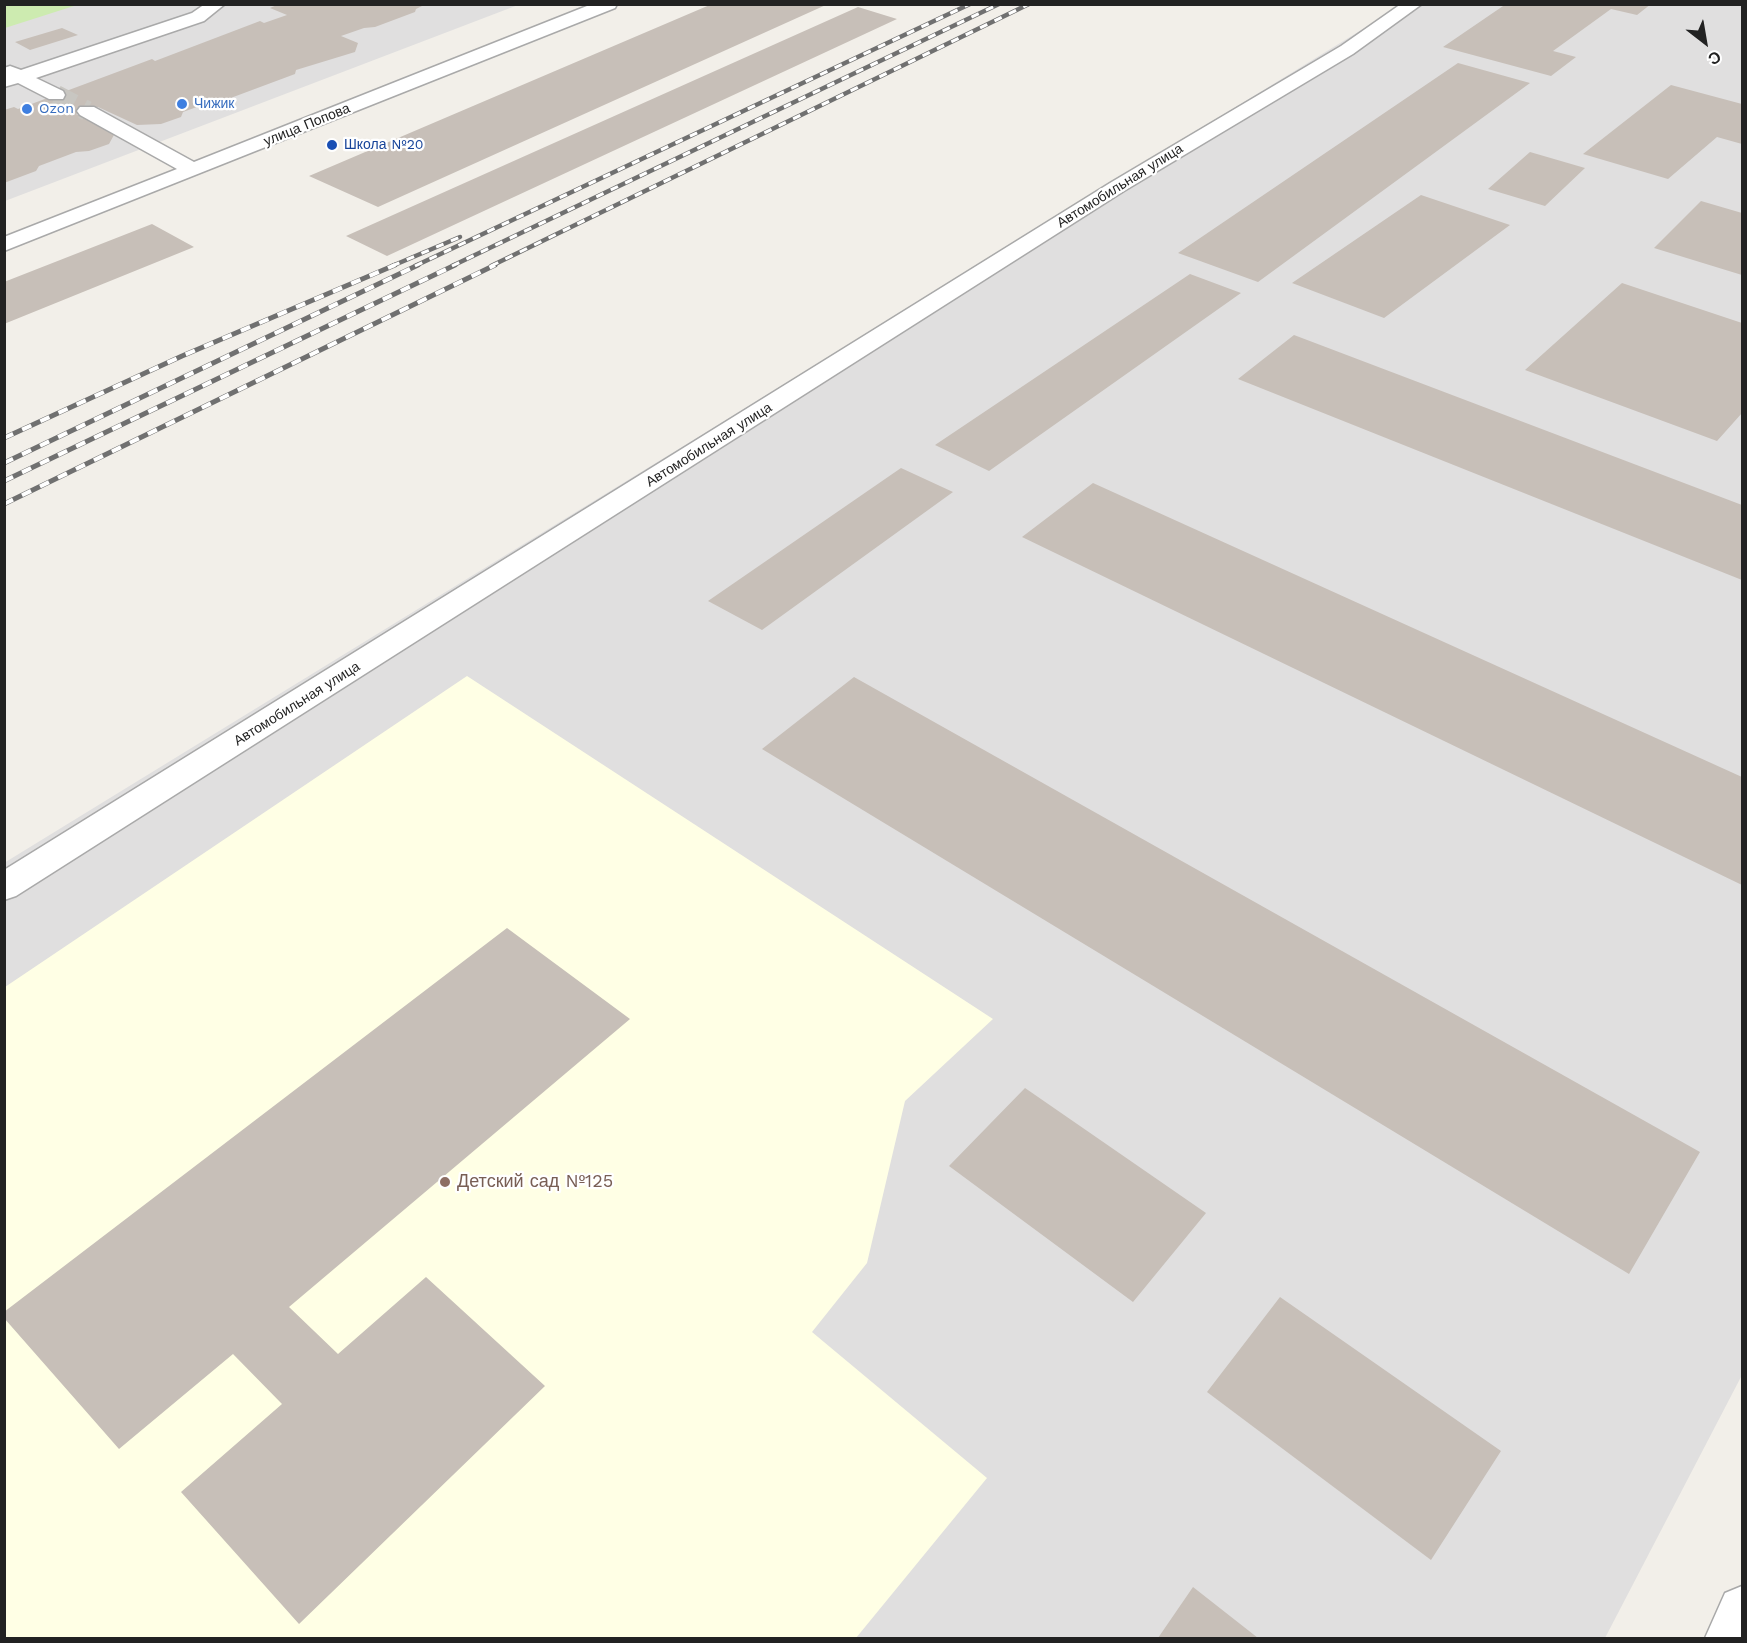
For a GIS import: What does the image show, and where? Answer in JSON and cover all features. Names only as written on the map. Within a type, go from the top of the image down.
[{"type":"street","points":[[10,76],[198,16],[217,4]]},
{"type":"street","name":"улица Попова","points":[[4,245],[609,4]]},
{"type":"street","name":"Автомобильная улица","points":[[4,887],[1117,187],[1347,50],[1390,18],[1414,4]]},
{"type":"street","points":[[10,76],[56,95]]},
{"type":"street","points":[[87,111],[194,170]]},
{"type":"street","points":[[1729,1638],[1743,1610]]},
{"type":"shaded area","points":[[5,5],[518,5],[5,201]]},
{"type":"shaded area","points":[[1402,5],[1742,5],[1742,1375],[1605,1638],[5,1638],[4,863]]},
{"type":"shaded area","name":"Детский сад №125","points":[[467,676],[993,1019],[905,1101],[867,1263],[812,1332],[987,1478],[856,1638],[5,1638],[5,987]]},
{"type":"green space","points":[[5,4],[77,4],[77,5],[5,28]]},
{"type":"building","points":[[279,4],[426,4],[416,9],[415,12],[375,27],[364,28],[341,36],[358,43],[355,52],[296,70],[295,74],[228,99],[216,100],[183,112],[181,117],[161,124],[137,125],[98,107],[76,114],[115,133],[109,144],[89,151],[76,152],[4,183],[4,110],[14,107],[18,109],[260,21],[264,23],[287,15],[270,8]]},
{"type":"building","points":[[712,4],[828,4],[378,207],[309,176]]},
{"type":"building","points":[[1506,4],[1651,4],[1637,15],[1611,9],[1553,51],[1576,57],[1551,76],[1443,47]]},
{"type":"building","points":[[858,7],[897,19],[387,256],[346,236]]},
{"type":"building","points":[[62,28],[78,35],[30,50],[15,42]]},
{"type":"building","points":[[1458,63],[1530,83],[1258,282],[1178,253]]},
{"type":"building","points":[[1671,85],[1742,104],[1742,144],[1717,137],[1668,179],[1583,154]]},
{"type":"building","points":[[1530,152],[1585,168],[1545,206],[1488,189]]},
{"type":"building","points":[[1421,195],[1510,225],[1384,318],[1292,283]]},
{"type":"building","points":[[1701,201],[1742,213],[1742,275],[1654,248]]},
{"type":"building","points":[[152,224],[194,247],[4,324],[4,282]]},
{"type":"building","points":[[1190,274],[1241,293],[989,471],[935,445]]},
{"type":"building","points":[[1622,283],[1742,323],[1742,413],[1717,441],[1525,370]]},
{"type":"building","points":[[1294,335],[1742,505],[1742,580],[1238,379]]},
{"type":"building","points":[[901,468],[953,492],[762,630],[708,601]]},
{"type":"building","points":[[1093,483],[1742,777],[1742,885],[1022,537]]},
{"type":"building","points":[[854,677],[1700,1152],[1629,1274],[762,749]]},
{"type":"building","points":[[507,928],[630,1019],[289,1307],[338,1354],[426,1277],[545,1386],[299,1624],[181,1492],[282,1404],[233,1354],[119,1449],[4,1318],[4,1312]]},
{"type":"building","points":[[1025,1088],[1206,1213],[1133,1302],[949,1166]]},
{"type":"building","points":[[1280,1297],[1501,1451],[1431,1560],[1207,1392]]},
{"type":"building","points":[[1193,1587],[1258,1638],[1158,1638]]},
{"type":"tunnel","points":[[56,95],[87,111]]},
{"type":"railway","points":[[415,266],[970,4]]},
{"type":"railway","points":[[452,266],[999,4]]},
{"type":"railway","points":[[491,266],[1029,4]]},
{"type":"railway","points":[[392,266],[460,237]]},
{"type":"railway","points":[[4,438],[182,356],[395,265]]},
{"type":"railway","points":[[4,463],[418,265]]},
{"type":"railway","points":[[4,481],[455,265]]},
{"type":"railway","points":[[4,504],[495,265]]},
{"type":"place","name":"Чижик","points":[[182,104]]},
{"type":"place","name":"Ozon","points":[[27,109]]},
{"type":"place","name":"Школа №20","points":[[332,145]]},
{"type":"place","name":"Детский сад №125","points":[[445,1182]]}]
